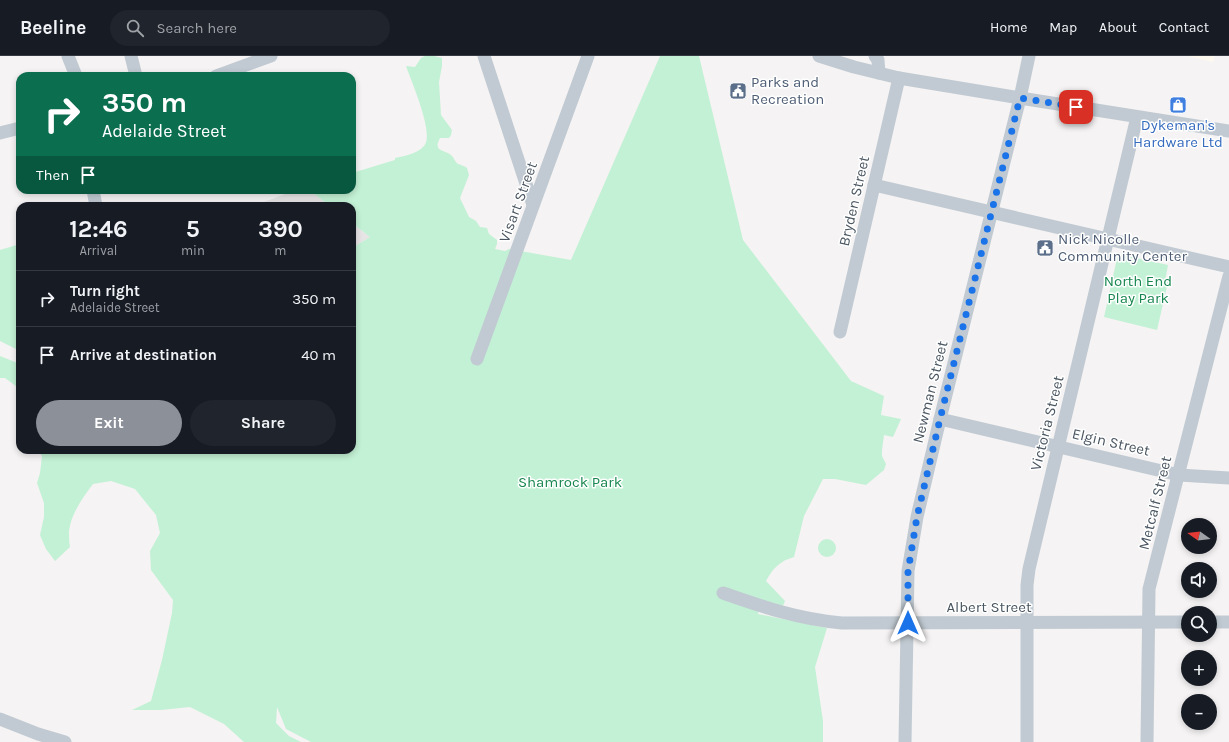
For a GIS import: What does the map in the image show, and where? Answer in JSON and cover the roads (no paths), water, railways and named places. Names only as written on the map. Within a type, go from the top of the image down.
[{"type":"street","points":[[68,56],[74,72]]},
{"type":"street","points":[[131,56],[135,72]]},
{"type":"street","points":[[227,72],[271,56]]},
{"type":"street","points":[[484,56],[533,205]]},
{"type":"street","name":"Visart Street","points":[[477,359],[588,56]]},
{"type":"street","points":[[819,56],[899,78],[1229,131]]},
{"type":"street","points":[[875,56],[878,60],[879,73]]},
{"type":"street","name":"Newman Street","points":[[905,742],[908,571],[917,517],[1029,56]]},
{"type":"street","name":"Bryden Street","points":[[840,332],[899,78]]},
{"type":"street","name":"Victoria Street","points":[[1027,742],[1027,622],[1029,569],[1137,117]]},
{"type":"street","points":[[0,133],[16,129]]},
{"type":"street","points":[[874,185],[1229,267]]},
{"type":"street","name":"Metcalf Street","points":[[1147,742],[1148,622],[1150,589],[1229,276]]},
{"type":"street","name":"Elgin Street","points":[[940,419],[1179,475],[1229,478]]},
{"type":"street","name":"Albert Street","points":[[723,593],[782,613],[822,622],[1181,622]]},
{"type":"street","points":[[1217,622],[1229,622]]},
{"type":"street","points":[[0,719],[63,742]]},
{"type":"place","name":"Parks and Recreation","points":[[738,91]]},
{"type":"place","name":"Dykeman's Hardware Ltd","points":[[1178,105]]},
{"type":"place","name":"Nick Nicolle Community Center","points":[[1045,248]]},
{"type":"park label","name":"North End Play Park","points":[[1138,290]]},
{"type":"park label","name":"Shamrock Park","points":[[570,482]]}]
